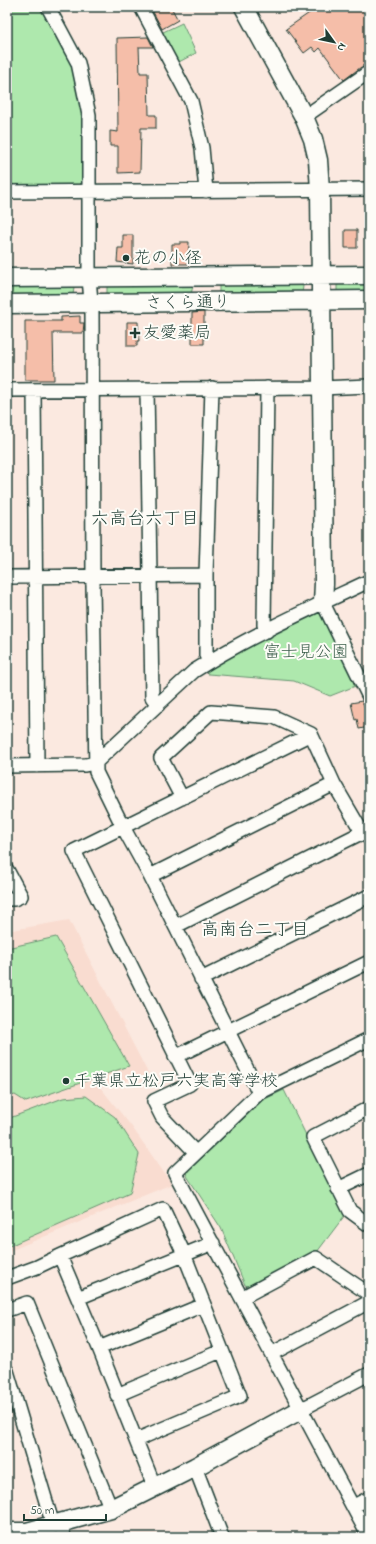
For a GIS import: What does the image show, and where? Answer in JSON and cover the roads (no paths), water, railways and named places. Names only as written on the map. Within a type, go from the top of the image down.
[{"type":"street","points":[[48,7],[78,63],[90,115],[89,278],[90,304],[92,313],[91,389],[96,772],[123,827],[176,926],[259,1093]]},
{"type":"street","points":[[141,7],[191,101],[202,148],[206,191]]},
{"type":"street","points":[[244,7],[304,118],[313,139],[318,160],[320,189],[321,276],[323,603],[368,692]]},
{"type":"street","points":[[304,118],[369,72]]},
{"type":"street","points":[[7,192],[369,189]]},
{"type":"street","name":"さくら通り","points":[[7,278],[369,275]]},
{"type":"street","name":"さくら通り","points":[[7,304],[369,300]]},
{"type":"street","points":[[7,390],[322,388],[369,386]]},
{"type":"street","points":[[209,661],[206,655],[206,575],[212,388]]},
{"type":"street","points":[[267,388],[264,625],[267,631]]},
{"type":"street","points":[[147,389],[152,697],[158,704]]},
{"type":"street","points":[[34,390],[37,766]]},
{"type":"street","points":[[7,577],[206,575]]},
{"type":"street","points":[[7,766],[85,765],[95,763],[194,671],[209,661],[369,581]]},
{"type":"street","points":[[176,926],[367,833],[334,784],[310,734],[274,717],[211,712],[161,758],[182,798]]},
{"type":"street","points":[[196,1153],[162,1117],[154,1101],[190,1084],[175,1057],[74,851],[310,734]]},
{"type":"street","points":[[150,876],[334,784]]},
{"type":"street","points":[[7,870],[21,896],[14,899],[7,899]]},
{"type":"street","points":[[202,979],[369,896]]},
{"type":"street","points":[[175,1057],[369,962]]},
{"type":"street","points":[[367,1536],[354,1506],[176,1173],[259,1093],[369,1039]]},
{"type":"street","points":[[369,1108],[313,1137],[350,1211],[369,1225]]},
{"type":"street","points":[[338,1189],[369,1174]]},
{"type":"street","points":[[7,1278],[37,1267],[163,1209],[184,1254],[240,1396],[136,1440]]},
{"type":"street","points":[[78,1298],[213,1243]]},
{"type":"street","points":[[60,1256],[99,1348],[155,1488]]},
{"type":"street","points":[[243,1297],[316,1258],[369,1294]]},
{"type":"street","points":[[273,1353],[369,1302]]},
{"type":"street","points":[[7,1310],[27,1303],[111,1509]]},
{"type":"street","points":[[99,1348],[203,1305]]},
{"type":"street","points":[[117,1395],[222,1351]]},
{"type":"street","points":[[7,1371],[59,1528]]},
{"type":"street","points":[[7,1532],[27,1532],[59,1528],[111,1509],[155,1488],[369,1374]]},
{"type":"street","points":[[195,1467],[222,1537]]},
{"type":"street","points":[[354,1506],[369,1498]]},
{"type":"place","name":"花の小径","points":[[126,258]]},
{"type":"place","name":"友愛薬局","points":[[135,333]]},
{"type":"place","name":"千葉県立松戸六実高等学校","points":[[66,1081]]},
{"type":"district","name":"六高台六丁目","points":[[145,520]]},
{"type":"district","name":"高南台二丁目","points":[[255,931]]},
{"type":"park label","name":"富士見公園","points":[[306,652]]}]
